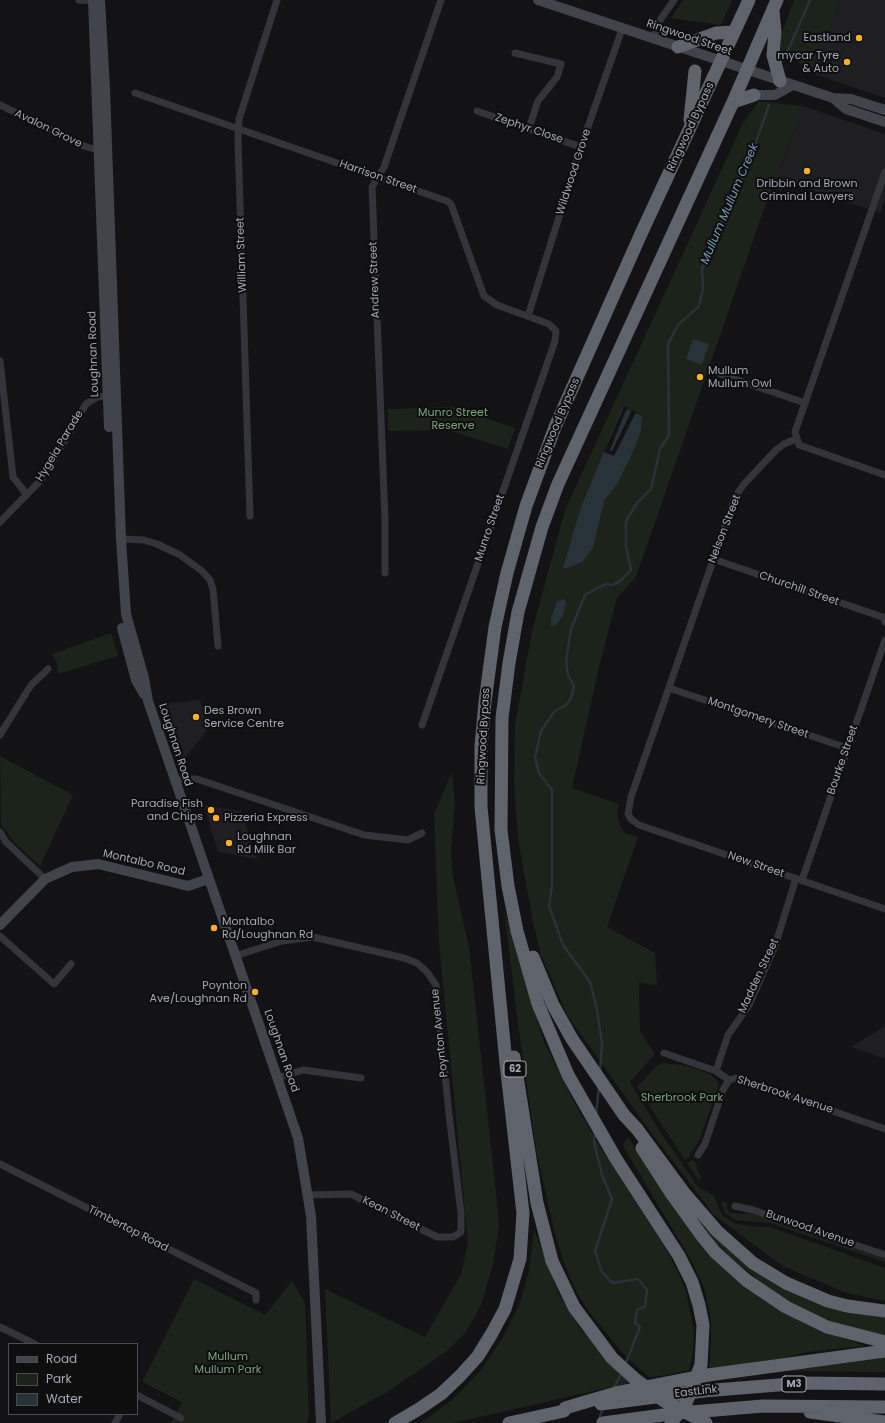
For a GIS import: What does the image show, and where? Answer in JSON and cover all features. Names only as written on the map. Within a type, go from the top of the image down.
[{"type":"highway","name":"Ringwood Bypass","points":[[487,875],[480,792],[484,702],[495,627],[516,536],[534,480],[555,427],[607,308],[749,0]]},
{"type":"highway","name":"Ringwood Bypass","points":[[501,784],[502,718],[512,639],[527,578],[542,528],[576,441],[604,384],[733,102],[775,5]]},
{"type":"highway","points":[[775,5],[773,55],[780,81]]},
{"type":"highway","points":[[678,47],[716,34],[734,32]]},
{"type":"highway","points":[[690,129],[695,71]]},
{"type":"highway","points":[[733,102],[754,95]]},
{"type":"highway","points":[[501,784],[511,872],[524,930],[537,968],[553,1004],[572,1039],[624,1114],[702,1214],[717,1231],[753,1263],[786,1283],[807,1293],[848,1306],[885,1311]]},
{"type":"highway","points":[[501,784],[502,837],[508,886],[518,931],[538,1004],[568,1075],[616,1159],[679,1256],[692,1282],[700,1304],[703,1325],[701,1365],[686,1403],[671,1423]]},
{"type":"highway","points":[[395,1423],[420,1409],[441,1394],[478,1356],[505,1309],[520,1259],[522,1206],[487,875]]},
{"type":"highway","name":"62","points":[[487,875],[529,1161],[537,1203],[552,1261],[574,1307],[612,1358],[635,1379],[664,1401],[706,1423]]},
{"type":"highway","points":[[624,1114],[653,1166],[688,1218],[715,1252],[731,1267],[766,1294],[806,1317],[844,1332],[885,1342]]},
{"type":"highway","points":[[565,1409],[616,1393],[708,1375],[885,1351]]},
{"type":"highway","name":"EastLink","points":[[508,1423],[565,1409],[703,1391],[803,1383],[885,1384]]},
{"type":"highway","points":[[763,1406],[885,1422]]},
{"type":"highway","name":"EastLink","points":[[603,1423],[692,1412],[763,1406],[885,1406]]},
{"type":"main road","name":"Loughnan Road","points":[[96,0],[98,150],[115,565],[119,608],[128,654],[136,680],[148,701]]},
{"type":"main road","name":"Loughnan Road","points":[[96,0],[121,539],[126,614],[144,678],[148,701],[174,782],[298,1138],[309,1195],[321,1423]]},
{"type":"main road","name":"Ringwood Street","points":[[538,0],[720,62],[833,98],[851,98],[885,110]]},
{"type":"main road","points":[[692,52],[695,71]]},
{"type":"main road","points":[[754,95],[775,95],[793,85]]},
{"type":"main road","name":"Ringwood Street","points":[[833,98],[846,109],[885,122]]},
{"type":"main road","name":"Montalbo Road","points":[[0,926],[45,879],[72,867],[98,864],[188,886],[208,879]]},
{"type":"street","points":[[79,0],[96,0]]},
{"type":"street","name":"William Street","points":[[250,516],[238,129],[239,119],[277,0]]},
{"type":"street","name":"Andrew Street","points":[[385,573],[385,521],[372,187],[384,167],[441,0]]},
{"type":"street","points":[[653,39],[660,20],[674,0]]},
{"type":"street","name":"Wildwood Grove","points":[[528,316],[581,147],[622,29]]},
{"type":"street","points":[[516,52],[561,64],[557,77],[538,101],[529,128]]},
{"type":"street","name":"Harrison Street","points":[[135,93],[447,201],[451,204],[484,296],[497,305],[549,324],[556,331]]},
{"type":"street","name":"Avalon Grove","points":[[0,105],[84,146],[98,150]]},
{"type":"street","name":"Zephyr Close","points":[[477,111],[581,147]]},
{"type":"street","points":[[885,172],[794,432],[799,445],[885,475]]},
{"type":"street","name":"Munro Street","points":[[422,725],[555,341],[556,331]]},
{"type":"street","points":[[0,361],[12,477],[27,495]]},
{"type":"street","points":[[720,374],[805,403]]},
{"type":"street","name":"Hygeia Parade","points":[[0,522],[27,495],[49,468],[86,404],[96,398],[108,396]]},
{"type":"street","name":"Nelson Street","points":[[629,817],[628,810],[630,801],[713,559],[738,492],[776,450],[784,444],[796,439]]},
{"type":"street","points":[[121,539],[144,540],[157,544],[180,555],[202,571],[210,580],[213,589],[218,646]]},
{"type":"street","name":"Churchill Street","points":[[713,559],[885,618]]},
{"type":"street","name":"Bourke Street","points":[[799,879],[885,640]]},
{"type":"street","points":[[0,735],[32,685],[48,669]]},
{"type":"street","name":"Montgomery Street","points":[[669,688],[847,748]]},
{"type":"street","points":[[174,782],[181,779],[197,779],[364,835],[408,840],[422,833]]},
{"type":"street","name":"New Street","points":[[629,817],[640,825],[885,909]]},
{"type":"street","points":[[0,832],[6,842],[45,879]]},
{"type":"street","name":"Madden Street","points":[[716,1070],[728,1035],[748,1005],[775,946],[799,879]]},
{"type":"street","points":[[0,936],[54,984],[71,964]]},
{"type":"street","name":"Poynton Avenue","points":[[235,956],[282,941],[314,937],[404,958],[417,963],[427,972],[436,985],[462,1224]]},
{"type":"street","name":"Sherbrook Avenue","points":[[664,1053],[716,1070],[729,1080],[736,1078],[885,1129]]},
{"type":"street","points":[[277,1078],[303,1070],[362,1078]]},
{"type":"street","points":[[698,1155],[705,1144],[723,1090],[729,1080]]},
{"type":"street","name":"Timbertop Road","points":[[0,1164],[258,1294]]},
{"type":"street","name":"Kean Street","points":[[309,1195],[351,1194],[437,1237],[444,1238],[458,1236],[461,1232],[462,1224]]},
{"type":"street","name":"Burwood Avenue","points":[[735,1206],[753,1210],[885,1255]]},
{"type":"street","points":[[0,1327],[33,1343]]},
{"type":"street","points":[[138,1396],[181,1418]]},
{"type":"shaded area","name":"Eastland","points":[[840,0],[885,0],[885,98],[814,74]]},
{"type":"shaded area","points":[[803,106],[885,134],[885,198],[880,213],[776,178]]},
{"type":"shaded area","points":[[200,700],[208,729],[181,763],[162,704]]},
{"type":"shaded area","points":[[204,805],[241,811],[257,859],[218,852]]},
{"type":"shaded area","points":[[885,1026],[885,1059],[851,1047]]},
{"type":"green space","points":[[683,0],[732,0],[721,25],[671,18]]},
{"type":"green space","points":[[794,0],[840,0],[814,74],[804,68],[796,59],[780,53],[781,35]]},
{"type":"green space","points":[[759,101],[803,106],[763,212],[636,577],[617,598],[599,667],[572,788],[619,804],[617,814],[620,826],[625,833],[638,837],[607,927],[655,953],[657,985],[639,983],[640,1031],[655,1054],[630,1082],[659,1130],[698,1187],[714,1196],[722,1215],[734,1223],[750,1226],[770,1227],[885,1268],[885,1301],[847,1293],[784,1267],[714,1215],[653,1135],[567,1015],[541,955],[533,922],[518,839],[514,783],[515,725],[532,631],[565,510],[743,123]]},
{"type":"green space","name":"Munro Street Reserve","points":[[453,407],[515,428],[508,449],[448,430],[388,431],[388,409]]},
{"type":"green space","points":[[111,633],[118,656],[58,674],[57,664],[52,654]]},
{"type":"green space","points":[[0,756],[73,795],[40,866],[15,843],[1,825]]},
{"type":"green space","points":[[452,772],[455,807],[451,849],[453,877],[469,947],[499,1226],[493,1264],[481,1305],[466,1332],[447,1351],[387,1392],[331,1423],[325,1289],[425,1337],[461,1274],[468,1243],[439,942],[434,814]]},
{"type":"green space","points":[[504,909],[526,987],[545,1044],[574,1102],[602,1150],[665,1247],[686,1291],[694,1333],[693,1352],[689,1370],[650,1378],[620,1350],[589,1312],[576,1291],[564,1263],[555,1234],[537,1155],[518,1024]]},
{"type":"green space","name":"Sherbrook Park","points":[[663,1063],[687,1066],[710,1074],[716,1079],[719,1085],[699,1141],[689,1157],[685,1160],[637,1087],[657,1065]]},
{"type":"green space","points":[[628,1137],[648,1167],[718,1260],[817,1328],[865,1346],[807,1352],[788,1357],[709,1369],[711,1320],[704,1287],[691,1260],[623,1146]]},
{"type":"green space","points":[[692,1160],[696,1163],[697,1170],[701,1176],[700,1182],[687,1163]]},
{"type":"green space","points":[[721,1201],[727,1203],[727,1209],[730,1213],[754,1214],[885,1259],[885,1262],[770,1223],[736,1220],[725,1213]]},
{"type":"green space","points":[[707,1229],[756,1269],[885,1317],[885,1337],[825,1320],[776,1294],[728,1255],[705,1231]]},
{"type":"green space","points":[[534,1230],[559,1294],[581,1330],[629,1383],[453,1423],[421,1423],[453,1399],[480,1371],[502,1339],[520,1303],[529,1271]]},
{"type":"green space","name":"Mullum Mullum Park","points":[[194,1279],[265,1315],[292,1281],[305,1303],[309,1417],[306,1423],[171,1423],[182,1402],[142,1382]]},
{"type":"green space","points":[[885,1356],[885,1372],[778,1371]]},
{"type":"water","points":[[693,339],[709,344],[702,365],[686,359]]},
{"type":"water","points":[[622,408],[642,416],[641,431],[631,456],[617,484],[604,501],[593,548],[582,562],[568,568],[563,568],[581,507]]},
{"type":"water","points":[[563,599],[566,601],[563,616],[556,625],[551,626],[551,618],[557,602]]},
{"type":"pier","points":[[624,406],[627,408],[610,450],[612,451],[632,410],[636,412],[614,456],[604,452]]},
{"type":"waterway","name":"Mullum Mullum Creek","points":[[786,55],[810,0]]},
{"type":"waterway","name":"Mullum Mullum Creek","points":[[600,1071],[602,1044],[597,1010],[590,982],[563,945],[549,906],[552,886],[552,790],[539,773],[535,757],[541,731],[554,712],[566,705],[571,698],[574,686],[568,675],[566,661],[571,629],[585,595],[605,584],[612,585],[619,582],[631,570],[626,546],[626,521],[637,503],[651,489],[660,449],[669,435],[668,344],[678,325],[699,306],[703,289],[702,268],[711,253],[727,205],[744,175],[769,105]]},
{"type":"waterway","name":"Mullum Mullum Creek","points":[[596,1115],[599,1086]]},
{"type":"waterway","name":"Mullum Mullum Creek","points":[[595,1132],[594,1142],[602,1175],[612,1199],[595,1251],[602,1272],[612,1283],[638,1279],[647,1290],[645,1306],[637,1310],[635,1323],[640,1327],[625,1365]]},
{"type":"waterway","name":"Mullum Mullum Creek","points":[[614,1388],[621,1373]]},
{"type":"waterway","name":"Mullum Mullum Creek","points":[[598,1421],[603,1409]]},
{"type":"place","name":"Eastland","points":[[859,38]]},
{"type":"place","name":"mycar Tyre & Auto","points":[[847,62]]},
{"type":"place","name":"Dribbin and Brown Criminal Lawyers","points":[[807,171]]},
{"type":"place","name":"Mullum Mullum Owl","points":[[700,377]]},
{"type":"place","name":"Des Brown Service Centre","points":[[196,717]]},
{"type":"place","name":"Paradise Fish and Chips","points":[[211,810]]},
{"type":"place","name":"Pizzeria Express","points":[[216,818]]},
{"type":"place","name":"Loughnan Rd Milk Bar","points":[[229,843]]},
{"type":"place","name":"Montalbo Rd/Loughnan Rd","points":[[214,928]]},
{"type":"place","name":"Poynton Ave/Loughnan Rd","points":[[255,992]]}]
